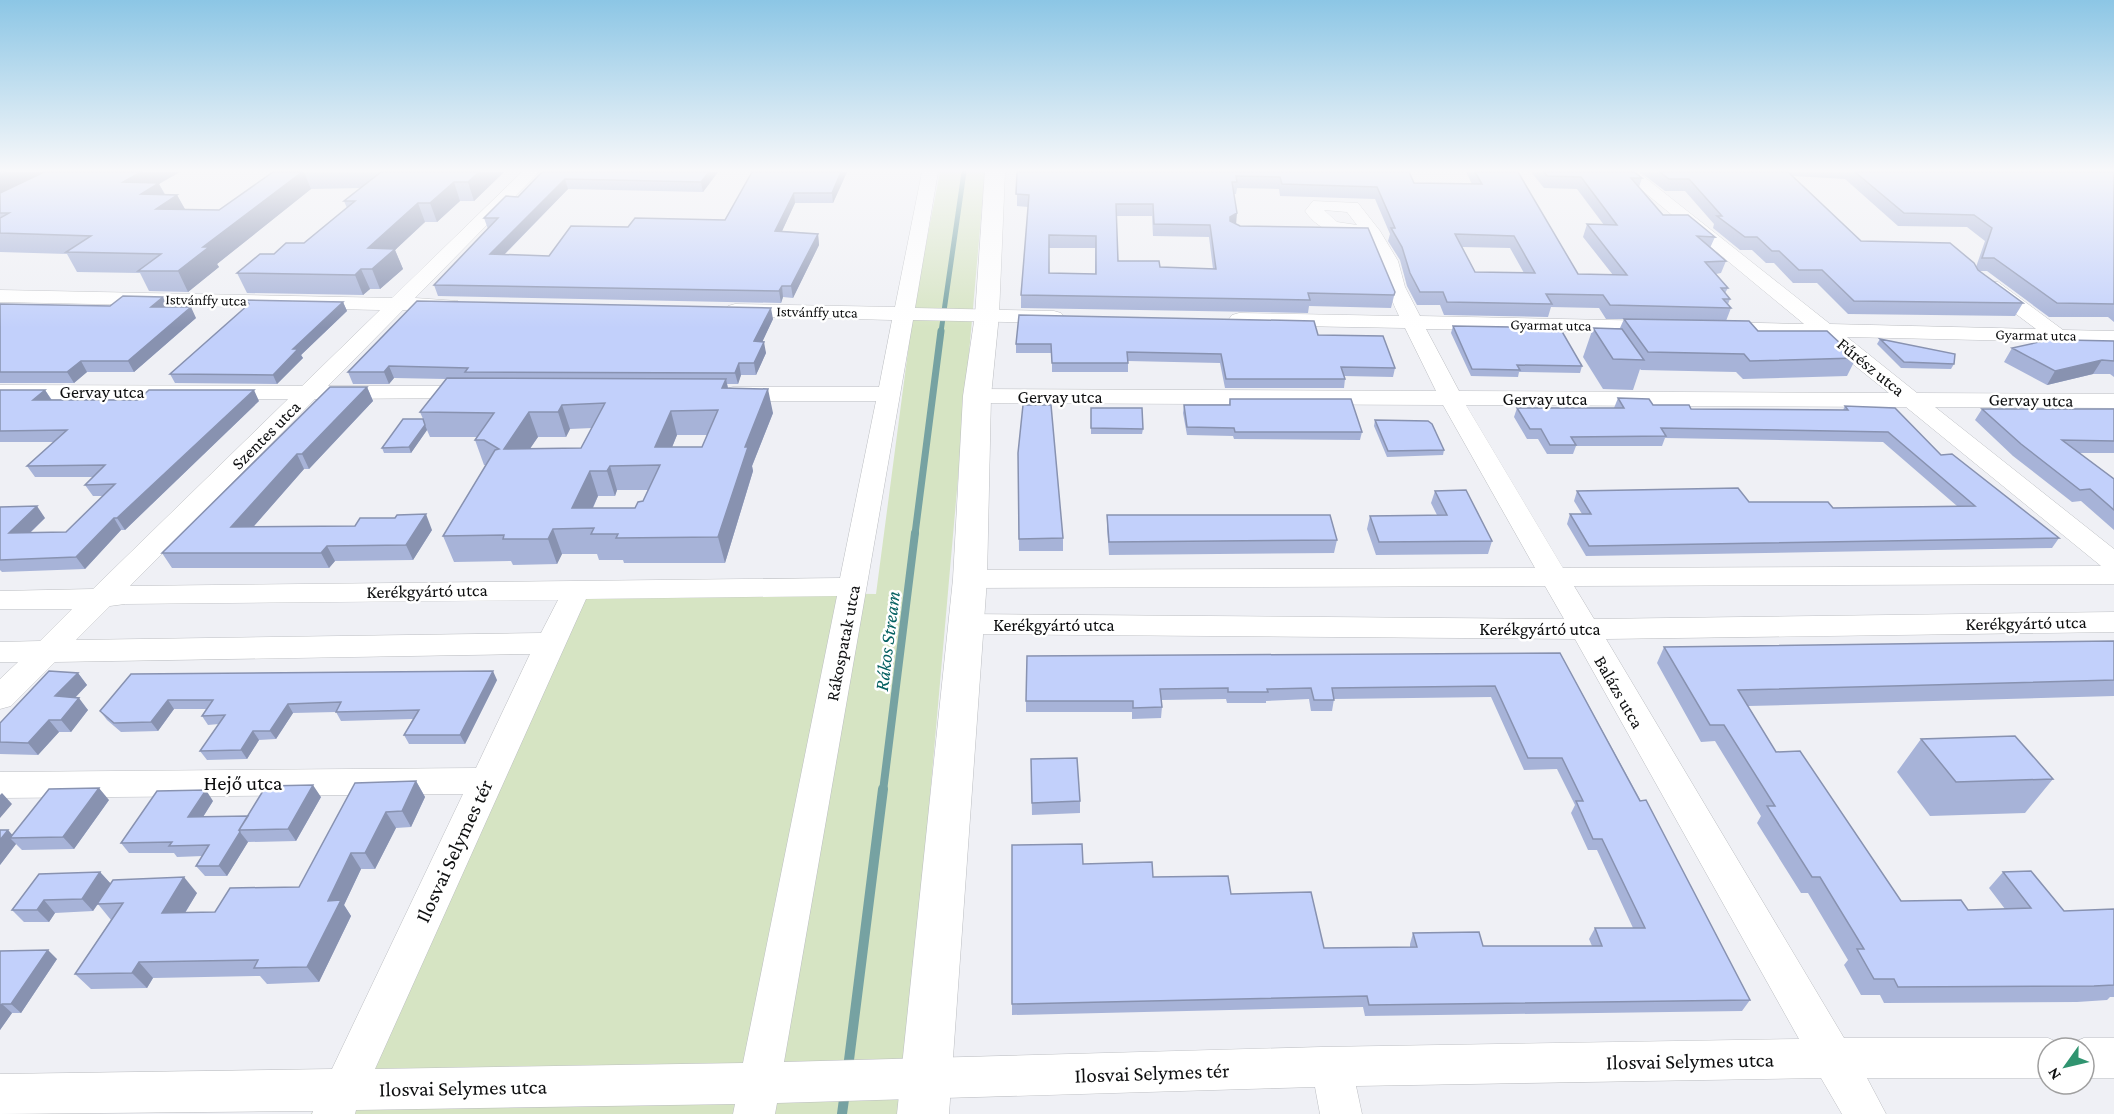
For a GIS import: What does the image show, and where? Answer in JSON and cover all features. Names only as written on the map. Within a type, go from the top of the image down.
[{"type":"street","name":"Szentes utca","points":[[0,698],[479,224]]},
{"type":"street","name":"Rákospatak utca","points":[[767,1093],[853,587],[920,224]]},
{"type":"street","points":[[914,1091],[966,624],[977,396],[987,315],[992,224]]},
{"type":"street","name":"Fűrész utca","points":[[1692,224],[2114,562]]},
{"type":"street","name":"Balázs utca","points":[[1311,231],[1358,231],[1389,261],[1395,287],[1452,400],[1865,1114]]},
{"type":"street","points":[[1979,277],[2058,335]]},
{"type":"street","name":"Istvánffy utca","points":[[0,296],[469,305]]},
{"type":"street","name":"Istvánffy utca","points":[[717,310],[987,315]]},
{"type":"street","points":[[987,315],[1070,317]]},
{"type":"street","name":"Gyarmat utca","points":[[1223,319],[1681,327]]},
{"type":"street","name":"Gyarmat utca","points":[[1705,328],[2114,337]]},
{"type":"street","name":"Gervay utca","points":[[0,392],[497,393]]},
{"type":"street","points":[[711,393],[888,394]]},
{"type":"street","name":"Gervay utca","points":[[977,396],[1452,400],[1910,398],[2114,401]]},
{"type":"street","points":[[969,579],[1555,579],[2114,575]]},
{"type":"street","name":"Kerékgyártó utca","points":[[0,600],[577,589],[853,587]]},
{"type":"street","name":"Ilosvai Selymes tér","points":[[339,1102],[577,589]]},
{"type":"street","name":"Kerékgyártó utca","points":[[966,624],[1583,629],[2114,622]]},
{"type":"street","points":[[0,652],[550,643]]},
{"type":"street","name":"Hejő utca","points":[[0,785],[486,781]]},
{"type":"street","name":"Ilosvai Selymes utca","points":[[1331,1068],[1832,1058],[2036,1058]]},
{"type":"street","points":[[2096,1058],[2114,1058]]},
{"type":"street","points":[[1331,1068],[1341,1114]]},
{"type":"street","name":"Ilosvai Selymes tér","points":[[914,1091],[1331,1068]]},
{"type":"street","name":"Ilosvai Selymes utca","points":[[0,1095],[339,1102],[914,1091]]},
{"type":"green space","points":[[930,224],[980,224],[902,1114],[311,1114],[566,590],[876,594],[914,306]]},
{"type":"building","points":[[0,224],[233,224],[203,247],[209,247],[178,271],[138,271],[161,254],[66,252],[91,236],[0,233]]},
{"type":"building","points":[[327,224],[395,224],[368,248],[395,249],[372,269],[361,269],[355,275],[237,273],[260,254],[274,254],[286,243],[304,243]]},
{"type":"building","points":[[492,224],[520,224],[490,254],[549,256],[571,226],[779,224],[775,231],[818,234],[791,286],[782,286],[779,291],[434,285]]},
{"type":"building","points":[[1027,224],[1117,224],[1118,261],[1159,261],[1160,267],[1216,269],[1210,225],[1154,224],[1236,224],[1240,226],[1368,228],[1395,292],[1394,295],[1308,293],[1310,300],[1021,295]],"holes":[[[1049,235],[1096,236],[1096,274],[1049,273]]]},
{"type":"building","points":[[1393,224],[1549,224],[1578,274],[1627,275],[1587,224],[1699,224],[1715,237],[1697,236],[1726,261],[1705,262],[1728,288],[1721,288],[1730,299],[1723,299],[1731,308],[1610,305],[1603,295],[1546,294],[1552,304],[1447,302],[1443,292],[1420,292],[1410,273],[1402,247],[1391,228],[1395,228]],"holes":[[[1455,234],[1514,236],[1535,273],[1475,272]]]},
{"type":"building","points":[[1728,224],[1843,224],[1861,241],[1950,243],[1974,263],[1978,270],[2023,303],[1854,301],[1822,270],[1799,270],[1779,251],[1772,251],[1757,237],[1745,237]]},
{"type":"building","points":[[1986,224],[2114,224],[2114,304],[2057,303],[1994,258],[1982,258],[1992,228]]},
{"type":"building","points":[[123,296],[163,297],[151,307],[191,307],[128,361],[81,361],[67,372],[0,372],[0,304],[110,306]]},
{"type":"building","points":[[245,300],[343,302],[293,349],[298,349],[273,375],[170,374],[249,304]]},
{"type":"building","points":[[417,301],[771,308],[754,341],[764,342],[754,363],[739,363],[735,373],[465,372],[468,368],[389,366],[384,372],[348,372]]},
{"type":"building","points":[[1019,315],[1314,321],[1318,335],[1383,336],[1395,368],[1341,367],[1345,379],[1226,379],[1221,354],[1127,352],[1128,363],[1052,363],[1051,344],[1016,344]]},
{"type":"building","points":[[1624,319],[1749,321],[1758,331],[1827,331],[1856,358],[1750,361],[1744,354],[1648,352]]},
{"type":"building","points":[[1453,326],[1560,328],[1582,366],[1517,365],[1520,370],[1472,369]]},
{"type":"building","points":[[1593,328],[1622,329],[1644,360],[1613,359]]},
{"type":"building","points":[[2062,337],[2066,340],[2114,341],[2114,361],[2102,360],[2055,371],[2012,348]]},
{"type":"building","points":[[1880,339],[1955,354],[1954,364],[1904,362]]},
{"type":"building","points":[[447,378],[726,379],[722,388],[768,389],[745,447],[748,447],[718,537],[616,538],[618,534],[591,534],[594,528],[553,529],[548,539],[503,539],[504,535],[443,536],[495,450],[499,449],[484,440],[475,440],[494,413],[420,412]],"holes":[[[605,403],[581,448],[504,449],[529,412],[558,412],[562,405]],[[718,410],[702,447],[655,447],[671,411]],[[660,465],[643,501],[638,502],[635,508],[572,508],[590,471],[607,471],[610,466]]]},
{"type":"building","points":[[330,387],[367,387],[302,454],[297,454],[231,527],[355,526],[360,518],[395,518],[397,515],[426,514],[406,545],[327,546],[321,553],[162,553]]},
{"type":"building","points":[[0,390],[45,390],[33,400],[138,400],[149,390],[254,390],[117,518],[114,518],[76,557],[0,560],[0,507],[37,506],[9,533],[66,532],[115,484],[85,485],[105,465],[27,466],[67,430],[0,431]]},
{"type":"building","points":[[1618,398],[1649,399],[1653,405],[1689,405],[1691,409],[1848,410],[1845,406],[1895,408],[1941,455],[1952,454],[2059,538],[1589,546],[1570,514],[1591,514],[1577,491],[1738,488],[1749,502],[1828,502],[1833,508],[1975,506],[1888,432],[1661,428],[1666,436],[1571,437],[1576,445],[1550,445],[1541,429],[1530,429],[1517,408],[1624,408]]},
{"type":"building","points":[[1230,399],[1351,399],[1362,432],[1235,432],[1234,428],[1187,427],[1184,405],[1230,405]]},
{"type":"building","points":[[1023,405],[1051,405],[1063,538],[1019,539],[1018,453]]},
{"type":"building","points":[[1091,408],[1142,408],[1143,429],[1091,428]]},
{"type":"building","points":[[1982,409],[2114,409],[2114,441],[2062,440],[2114,479],[2114,510],[2090,489],[2080,490],[2021,444]]},
{"type":"building","points":[[403,419],[423,419],[425,425],[409,447],[382,448]]},
{"type":"building","points":[[1375,420],[1428,421],[1432,424],[1444,450],[1388,451]]},
{"type":"building","points":[[1466,490],[1492,541],[1379,542],[1370,516],[1447,515],[1435,491]]},
{"type":"building","points":[[1107,515],[1330,515],[1337,540],[1109,542]]},
{"type":"building","points":[[2114,641],[2114,680],[1738,690],[1776,752],[1800,751],[1901,901],[1961,900],[1968,910],[2031,908],[2003,872],[2031,871],[2064,911],[2114,909],[2114,985],[2094,986],[1898,987],[1894,979],[1874,979],[1857,949],[1864,949],[1820,877],[1812,877],[1767,806],[1775,806],[1724,725],[1710,725],[1664,647]]},
{"type":"building","points":[[1560,653],[1640,801],[1646,800],[1750,1000],[1369,1005],[1367,996],[1012,1004],[1012,845],[1082,844],[1083,864],[1152,862],[1153,877],[1228,876],[1231,894],[1311,892],[1324,948],[1417,947],[1413,933],[1479,932],[1483,946],[1602,946],[1595,928],[1645,928],[1602,839],[1593,839],[1576,801],[1583,801],[1562,758],[1528,758],[1495,686],[1332,688],[1334,700],[1314,700],[1311,688],[1267,689],[1268,692],[1228,692],[1228,688],[1160,689],[1162,707],[1133,708],[1133,701],[1026,701],[1027,656]]},
{"type":"building","points":[[49,671],[78,673],[55,696],[79,698],[61,720],[49,720],[28,743],[0,742],[0,723]]},
{"type":"building","points":[[493,671],[460,735],[404,735],[419,710],[336,712],[341,702],[288,704],[270,731],[253,731],[241,750],[200,751],[225,715],[202,716],[213,700],[168,700],[151,722],[114,723],[100,711],[131,674]]},
{"type":"building","points":[[2015,736],[2053,779],[1956,782],[1921,739]]},
{"type":"building","points":[[1077,758],[1080,801],[1032,803],[1031,759]]},
{"type":"building","points":[[416,781],[402,811],[386,812],[365,853],[351,853],[328,901],[341,900],[307,967],[254,968],[258,960],[139,962],[132,973],[75,974],[123,903],[97,904],[113,880],[184,877],[162,913],[215,912],[230,888],[299,887],[355,783]]},
{"type":"building","points":[[313,785],[288,829],[239,830],[266,786]]},
{"type":"building","points":[[99,788],[63,837],[10,838],[49,789]]},
{"type":"building","points":[[206,790],[188,817],[248,816],[219,866],[196,866],[209,845],[169,846],[172,842],[121,843],[157,791]]},
{"type":"building","points":[[0,830],[8,830],[0,840]]},
{"type":"building","points":[[100,872],[82,899],[44,900],[37,910],[12,910],[39,874]]},
{"type":"building","points":[[48,950],[11,1004],[0,1006],[0,951]]},
{"type":"waterway","name":"Rákos Stream","points":[[941,332],[957,224]]},
{"type":"waterway","name":"Rákos Stream","points":[[915,534],[941,331]]},
{"type":"waterway","name":"Rákos Stream","points":[[883,791],[915,533]]},
{"type":"waterway","name":"Rákos Stream","points":[[848,1068],[883,789]]},
{"type":"waterway","name":"Rákos Stream","points":[[842,1114],[845,1092]]}]
